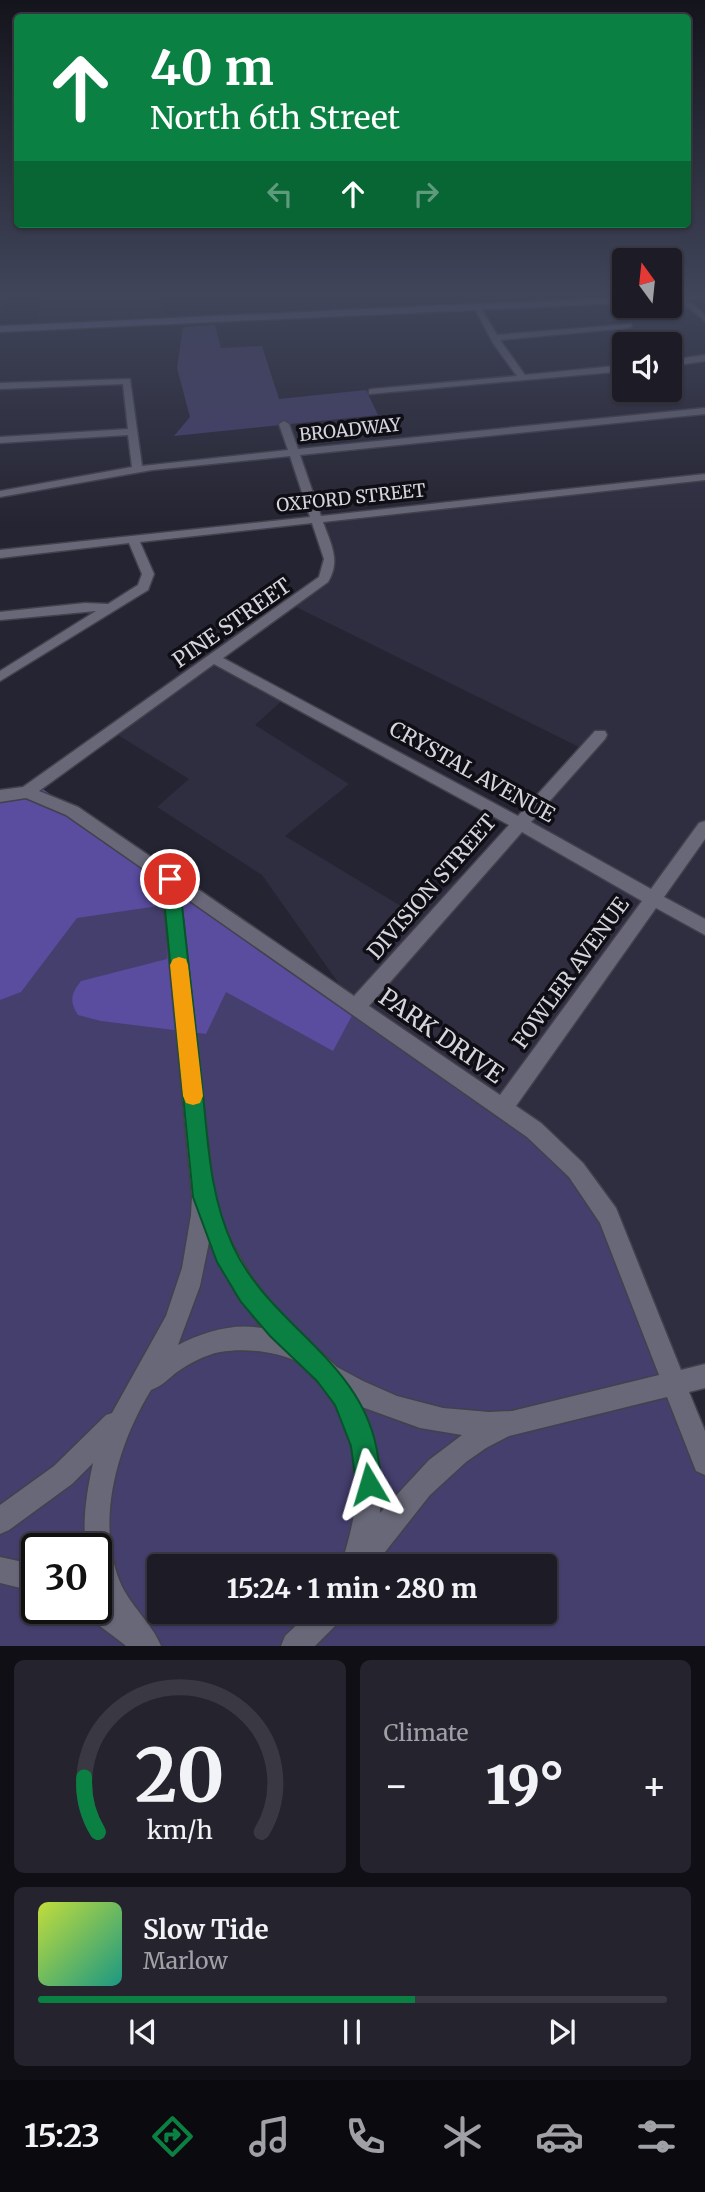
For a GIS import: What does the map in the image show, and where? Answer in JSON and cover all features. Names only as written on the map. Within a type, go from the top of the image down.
[{"type":"street","points":[[519,372],[523,378]]},
{"type":"street","points":[[372,392],[586,372]]},
{"type":"street","points":[[0,386],[121,380],[129,383],[137,469]]},
{"type":"street","name":"BROADWAY","points":[[0,494],[137,469],[705,411]]},
{"type":"street","name":"PINE STREET","points":[[27,792],[324,579],[330,569],[330,559],[284,424]]},
{"type":"street","points":[[0,440],[134,432]]},
{"type":"street","name":"OXFORD STREET","points":[[0,554],[705,477]]},
{"type":"street","points":[[0,677],[140,591],[148,578],[145,562],[133,540]]},
{"type":"street","points":[[0,616],[85,607],[113,608]]},
{"type":"street","name":"CRYSTAL AVENUE","points":[[215,659],[705,928]]},
{"type":"street","name":"DIVISION STREET","points":[[356,1007],[518,823],[600,735]]},
{"type":"street","points":[[0,796],[27,792]]},
{"type":"street","name":"PARK DRIVE","points":[[27,792],[72,810],[534,1130],[563,1156],[587,1184],[608,1216],[705,1462]]},
{"type":"street","name":"FOWLER AVENUE","points":[[502,1108],[705,827]]},
{"type":"street","points":[[145,1643],[106,1583],[96,1521],[104,1471],[119,1423],[157,1361],[181,1308],[196,1256],[203,1197],[170,879]]},
{"type":"street","points":[[203,1197],[225,1254],[244,1286],[262,1312],[323,1370],[351,1411],[366,1457],[369,1484],[367,1514],[359,1554]]},
{"type":"street","points":[[0,1521],[86,1455],[154,1376],[199,1346],[223,1339],[255,1338],[277,1342],[302,1354],[366,1396],[406,1411],[467,1425],[512,1423],[705,1376]]},
{"type":"street","points":[[365,1554],[426,1478],[475,1441],[512,1423]]},
{"type":"street","points":[[0,1570],[21,1575]]},
{"type":"street","points":[[112,1619],[145,1643]]},
{"type":"street","points":[[295,1646],[318,1624]]},
{"type":"street","points":[[315,1646],[325,1624]]},
{"type":"shaded area","points":[[178,372],[270,372],[279,399],[366,390],[378,415],[174,436],[190,417]]},
{"type":"shaded area","points":[[705,477],[705,1376],[664,1386],[356,1008],[262,875],[157,807],[189,779],[113,732],[214,660],[285,698],[255,725],[349,784],[285,836],[414,914],[489,853],[579,747],[290,604],[329,573],[315,520]]},
{"type":"shaded area","points":[[37,785],[356,1008],[333,1051],[226,992],[206,1034],[101,1021],[78,1015],[72,998],[81,981],[167,959],[165,905],[77,918],[21,992],[0,1000],[0,793]]},
{"type":"shaded area","points":[[0,795],[72,811],[582,1175],[705,1462],[705,1646],[0,1646]]},
{"type":"slow traffic","points":[[179,965],[193,1096]]},
{"type":"route","points":[[170,879],[203,1197],[225,1254],[249,1294],[262,1312],[326,1373],[343,1396],[364,1446],[369,1484]]}]
